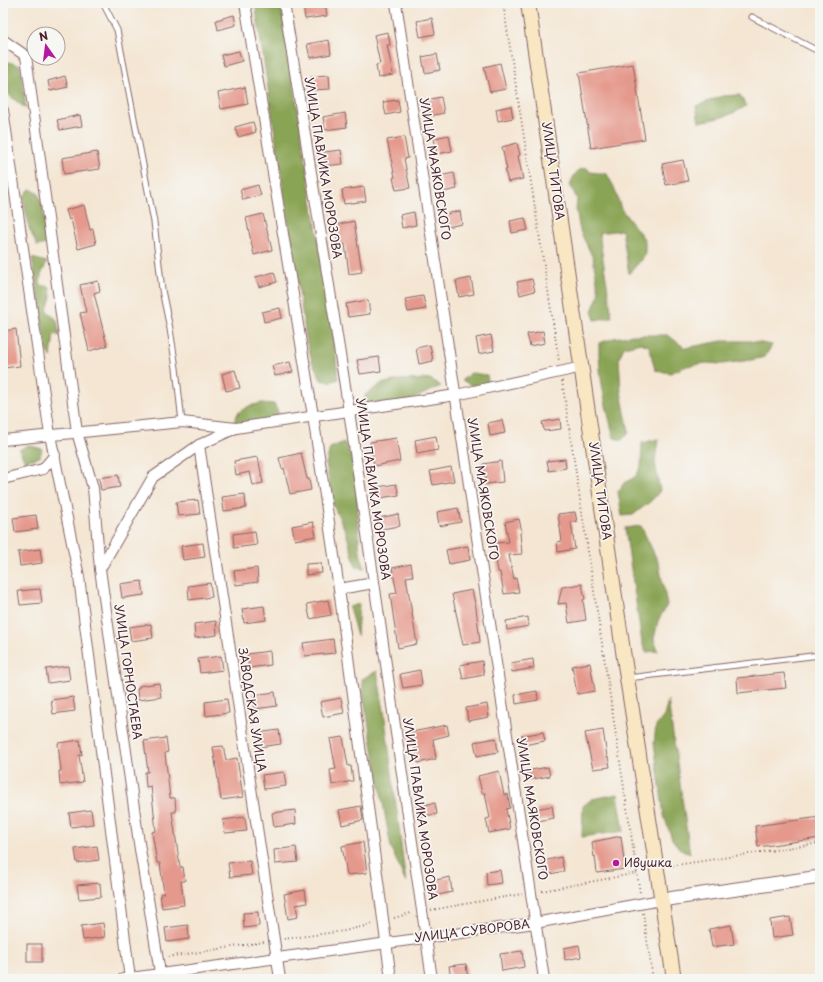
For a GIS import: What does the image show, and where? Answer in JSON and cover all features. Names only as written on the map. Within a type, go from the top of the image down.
[{"type":"main road","name":"УЛИЦА ТИТОВА","points":[[528,3],[627,678],[674,979]]},
{"type":"street","points":[[245,3],[313,416],[339,589],[391,979]]},
{"type":"street","name":"УЛИЦА ПАВЛИКА МОРОЗОВА","points":[[284,3],[349,411],[432,979]]},
{"type":"street","name":"УЛИЦА МАЯКОВСКОГО","points":[[396,3],[544,979]]},
{"type":"street","name":"УЛИЦА ГОРНОСТАЕВА","points":[[3,40],[26,56],[77,432],[93,488],[100,569],[139,843],[161,976]]},
{"type":"street","points":[[3,110],[50,435],[79,577],[128,979]]},
{"type":"street","points":[[3,440],[182,422],[236,428],[456,395],[582,367]]},
{"type":"street","points":[[100,569],[153,477],[199,445],[236,428]]},
{"type":"street","name":"ЗАВОДСКАЯ УЛИЦА","points":[[199,445],[280,979]]},
{"type":"street","points":[[3,479],[43,469],[54,455]]},
{"type":"street","points":[[339,589],[374,582]]},
{"type":"street","name":"УЛИЦА СУВОРОВА","points":[[128,979],[161,976],[276,957],[385,942],[535,923],[662,900],[820,877]]},
{"type":"lane","points":[[103,3],[117,30],[154,222],[162,290],[176,368],[182,422]]},
{"type":"lane","points":[[752,17],[820,52]]},
{"type":"lane","points":[[627,678],[820,655]]},
{"type":"path","points":[[158,958],[344,931],[422,912],[637,873],[503,3]]},
{"type":"path","points":[[670,866],[820,843]]},
{"type":"path","points":[[644,921],[653,979]]},
{"type":"green space","points":[[255,3],[281,3],[335,346],[338,379],[330,382],[321,380],[312,361],[306,338]]},
{"type":"green space","points":[[4,61],[20,65],[26,109],[9,95]]},
{"type":"green space","points":[[740,95],[746,106],[729,115],[699,122],[696,106],[722,96]]},
{"type":"green space","points":[[587,168],[590,172],[607,174],[614,187],[621,209],[645,240],[645,255],[629,274],[622,230],[599,233],[612,317],[595,320],[592,311],[599,294],[593,258],[580,231],[576,209],[577,199],[570,185],[578,171]]},
{"type":"green space","points":[[30,189],[38,193],[43,207],[46,244],[37,246],[29,228],[23,197]]},
{"type":"green space","points":[[32,258],[47,262],[41,275],[40,285],[50,287],[51,297],[47,310],[57,320],[60,336],[54,334],[51,357],[46,350]]},
{"type":"green space","points":[[633,335],[668,335],[685,348],[722,341],[750,341],[772,345],[765,357],[722,364],[706,363],[687,366],[670,373],[655,370],[649,346],[641,343],[624,347],[619,358],[621,392],[629,432],[622,440],[614,438],[608,415],[601,379],[599,343],[614,338]]},
{"type":"green space","points":[[471,373],[487,375],[488,382],[472,386],[462,380]]},
{"type":"green space","points":[[430,379],[441,386],[402,404],[376,408],[365,403],[365,395],[381,384],[398,380]]},
{"type":"green space","points":[[262,403],[274,404],[279,414],[257,424],[246,425],[234,422],[238,413],[249,406]]},
{"type":"green space","points":[[658,439],[655,462],[660,491],[651,501],[633,515],[622,516],[618,492],[624,483],[635,477],[641,467],[642,443]]},
{"type":"green space","points":[[344,442],[354,467],[360,552],[365,568],[356,567],[346,532],[333,505],[326,464],[330,448]]},
{"type":"green space","points":[[28,445],[42,449],[40,457],[25,461],[19,450]]},
{"type":"green space","points":[[641,526],[659,564],[667,605],[658,621],[654,639],[658,651],[646,652],[642,643],[625,528]]},
{"type":"green space","points":[[359,604],[357,636],[349,607]]},
{"type":"green space","points":[[377,671],[384,711],[406,883],[391,848],[364,699],[362,679]]},
{"type":"green space","points":[[668,700],[690,854],[679,848],[672,839],[664,816],[654,743],[656,726],[664,716]]},
{"type":"green space","points":[[618,794],[624,831],[582,837],[583,806],[592,799]]},
{"type":"building","points":[[325,3],[327,16],[305,19],[303,5]]},
{"type":"building","points":[[234,15],[236,25],[218,30],[216,20]]},
{"type":"building","points":[[432,18],[435,34],[420,37],[417,21]]},
{"type":"building","points":[[388,32],[390,45],[387,45],[393,75],[378,78],[376,65],[380,64],[374,35]]},
{"type":"building","points":[[329,40],[331,54],[310,58],[307,44]]},
{"type":"building","points":[[239,51],[242,61],[224,66],[221,55]]},
{"type":"building","points":[[437,54],[440,70],[425,73],[422,57]]},
{"type":"building","points":[[500,63],[506,89],[490,92],[484,67]]},
{"type":"building","points":[[633,64],[645,139],[591,148],[579,73]]},
{"type":"building","points":[[329,75],[330,89],[313,90],[312,76]]},
{"type":"building","points":[[65,76],[68,87],[50,91],[48,81]]},
{"type":"building","points":[[245,87],[248,104],[221,109],[218,93]]},
{"type":"building","points":[[441,97],[444,113],[429,116],[426,100]]},
{"type":"building","points":[[398,100],[400,112],[386,115],[383,102]]},
{"type":"building","points":[[511,106],[513,118],[498,121],[496,109]]},
{"type":"building","points":[[345,113],[347,127],[325,130],[323,117]]},
{"type":"building","points":[[80,115],[82,126],[60,130],[57,120]]},
{"type":"building","points":[[253,122],[256,132],[238,137],[235,127]]},
{"type":"building","points":[[449,135],[452,151],[437,154],[434,138]]},
{"type":"building","points":[[404,137],[408,158],[404,159],[410,188],[396,190],[393,178],[395,177],[387,140]]},
{"type":"building","points":[[517,143],[523,179],[508,182],[502,147]]},
{"type":"building","points":[[341,150],[343,164],[325,166],[324,152]]},
{"type":"building","points":[[97,152],[100,169],[64,174],[62,158]]},
{"type":"building","points":[[683,160],[688,181],[666,185],[662,164]]},
{"type":"building","points":[[454,173],[457,189],[443,192],[439,176]]},
{"type":"building","points":[[258,185],[261,195],[243,200],[240,190]]},
{"type":"building","points":[[364,187],[366,201],[344,204],[342,190]]},
{"type":"building","points":[[84,205],[90,230],[93,229],[96,244],[78,249],[71,219],[69,220],[66,210]]},
{"type":"building","points":[[460,211],[462,224],[447,227],[445,214]]},
{"type":"building","points":[[414,212],[416,225],[402,228],[400,215]]},
{"type":"building","points":[[263,214],[272,250],[254,255],[246,218]]},
{"type":"building","points":[[525,218],[528,230],[512,233],[510,221]]},
{"type":"building","points":[[354,221],[362,272],[349,274],[345,244],[338,245],[335,225]]},
{"type":"building","points":[[274,272],[277,282],[259,287],[256,277]]},
{"type":"building","points":[[471,278],[474,294],[459,297],[456,281]]},
{"type":"building","points":[[532,279],[535,291],[520,295],[517,282]]},
{"type":"building","points":[[98,281],[100,291],[94,293],[107,346],[89,351],[80,313],[86,312],[80,285]]},
{"type":"building","points":[[423,296],[426,309],[408,312],[405,299]]},
{"type":"building","points":[[368,300],[370,314],[348,317],[346,304]]},
{"type":"building","points":[[280,308],[282,318],[264,322],[262,312]]},
{"type":"building","points":[[16,329],[20,366],[3,368],[3,331]]},
{"type":"building","points":[[543,331],[545,343],[530,346],[527,334]]},
{"type":"building","points":[[491,335],[494,351],[479,354],[476,338]]},
{"type":"building","points":[[430,345],[433,361],[419,364],[416,348]]},
{"type":"building","points":[[379,357],[381,371],[360,374],[357,360]]},
{"type":"building","points":[[290,362],[293,372],[275,376],[272,366]]},
{"type":"building","points":[[235,370],[240,388],[226,391],[222,374]]},
{"type":"building","points":[[560,419],[561,429],[544,431],[542,422]]},
{"type":"building","points":[[502,420],[505,433],[490,436],[488,423]]},
{"type":"building","points":[[436,436],[438,450],[417,454],[415,440]]},
{"type":"building","points":[[396,438],[400,461],[374,466],[370,442]]},
{"type":"building","points":[[301,453],[311,490],[290,494],[284,468],[282,469],[279,458]]},
{"type":"building","points":[[258,457],[263,483],[253,485],[250,472],[236,475],[234,461]]},
{"type":"building","points":[[565,459],[566,468],[549,471],[547,461]]},
{"type":"building","points":[[501,461],[503,482],[486,484],[483,464]]},
{"type":"building","points":[[451,467],[454,481],[433,485],[430,471]]},
{"type":"building","points":[[118,475],[120,487],[101,490],[99,478]]},
{"type":"building","points":[[396,484],[399,495],[380,498],[378,487]]},
{"type":"building","points":[[245,494],[246,508],[224,511],[222,497]]},
{"type":"building","points":[[198,500],[200,514],[178,516],[176,502]]},
{"type":"building","points":[[458,508],[461,522],[439,526],[437,512]]},
{"type":"building","points":[[575,512],[577,522],[571,522],[575,549],[558,552],[557,542],[562,541],[558,514]]},
{"type":"building","points":[[398,514],[400,526],[381,529],[379,518]]},
{"type":"building","points":[[36,515],[38,529],[15,532],[13,518]]},
{"type":"building","points":[[519,519],[522,532],[520,533],[522,554],[509,555],[514,579],[516,578],[519,592],[504,594],[500,572],[498,572],[495,543],[509,542],[505,522]]},
{"type":"building","points":[[313,522],[316,536],[295,540],[292,526]]},
{"type":"building","points":[[255,531],[257,545],[234,548],[233,534]]},
{"type":"building","points":[[203,543],[205,557],[183,560],[181,546]]},
{"type":"building","points":[[468,546],[470,560],[449,564],[446,550]]},
{"type":"building","points":[[40,549],[42,563],[20,566],[18,552]]},
{"type":"building","points":[[321,563],[322,573],[306,575],[306,564]]},
{"type":"building","points":[[411,564],[413,576],[406,577],[417,644],[398,648],[390,594],[397,593],[392,568]]},
{"type":"building","points":[[257,568],[258,582],[236,585],[234,571]]},
{"type":"building","points":[[142,581],[144,595],[122,598],[120,584]]},
{"type":"building","points":[[210,583],[212,597],[189,600],[188,586]]},
{"type":"building","points":[[582,584],[585,599],[583,600],[586,620],[569,623],[566,603],[558,604],[562,587]]},
{"type":"building","points":[[40,589],[42,603],[20,605],[18,591]]},
{"type":"building","points":[[472,590],[476,608],[480,642],[463,645],[452,594]]},
{"type":"building","points":[[328,600],[331,615],[310,619],[307,604]]},
{"type":"building","points":[[264,606],[266,620],[244,623],[242,609]]},
{"type":"building","points":[[528,617],[529,626],[507,630],[506,621]]},
{"type":"building","points":[[216,621],[217,635],[195,638],[194,624]]},
{"type":"building","points":[[151,624],[153,638],[131,641],[129,627]]},
{"type":"building","points":[[333,639],[335,653],[305,656],[303,643]]},
{"type":"building","points":[[270,651],[271,665],[249,668],[247,654]]},
{"type":"building","points":[[221,656],[223,670],[200,673],[198,659]]},
{"type":"building","points":[[533,659],[534,668],[512,672],[511,663]]},
{"type":"building","points":[[482,661],[484,675],[463,679],[460,665]]},
{"type":"building","points":[[590,663],[595,691],[577,694],[572,666]]},
{"type":"building","points":[[68,666],[70,680],[48,683],[46,669]]},
{"type":"building","points":[[420,670],[422,685],[403,688],[400,674]]},
{"type":"building","points":[[784,673],[786,688],[738,693],[737,678]]},
{"type":"building","points":[[159,683],[161,697],[138,700],[137,689],[139,689],[139,686]]},
{"type":"building","points":[[537,691],[538,700],[516,704],[515,695]]},
{"type":"building","points":[[275,692],[277,706],[255,709],[253,695]]},
{"type":"building","points":[[73,697],[75,711],[53,714],[51,700]]},
{"type":"building","points":[[341,698],[344,713],[323,717],[320,702]]},
{"type":"building","points":[[227,699],[229,713],[206,716],[205,702]]},
{"type":"building","points":[[487,704],[489,717],[468,721],[466,708]]},
{"type":"building","points":[[447,725],[449,735],[433,739],[436,759],[418,763],[414,743],[409,744],[407,733]]},
{"type":"building","points":[[279,730],[281,744],[259,747],[257,733]]},
{"type":"building","points":[[603,730],[610,767],[593,769],[585,733]]},
{"type":"building","points":[[543,732],[545,741],[523,745],[521,736]]},
{"type":"building","points":[[343,737],[348,766],[351,766],[353,781],[332,785],[330,770],[336,769],[330,739]]},
{"type":"building","points":[[166,738],[168,752],[165,753],[170,798],[175,798],[176,812],[172,812],[180,867],[183,867],[185,881],[181,881],[184,905],[162,908],[160,894],[164,893],[160,863],[157,863],[152,832],[156,831],[151,786],[146,787],[145,772],[148,772],[144,741]]},
{"type":"building","points":[[496,738],[498,752],[477,756],[474,742]]},
{"type":"building","points":[[80,740],[82,755],[79,755],[83,782],[60,785],[59,771],[61,771],[58,743]]},
{"type":"building","points":[[223,746],[226,760],[237,758],[243,797],[221,800],[213,747]]},
{"type":"building","points":[[548,767],[550,776],[528,780],[526,771]]},
{"type":"building","points":[[499,771],[504,795],[508,794],[510,808],[506,809],[510,829],[489,833],[486,819],[490,818],[485,793],[482,793],[478,776]]},
{"type":"building","points":[[284,772],[286,786],[264,789],[262,775]]},
{"type":"building","points":[[435,803],[437,814],[418,817],[416,806]]},
{"type":"building","points":[[361,806],[363,820],[342,825],[339,810]]},
{"type":"building","points":[[552,806],[554,818],[538,821],[536,809]]},
{"type":"building","points":[[91,810],[93,824],[71,827],[69,813]]},
{"type":"building","points":[[295,810],[296,824],[274,827],[272,813]]},
{"type":"building","points":[[245,817],[247,831],[225,833],[223,820]]},
{"type":"building","points":[[820,817],[820,838],[758,847],[755,826]]},
{"type":"building","points":[[621,836],[625,869],[597,873],[592,842]]},
{"type":"building","points":[[363,842],[367,873],[347,875],[342,846]]},
{"type":"building","points":[[97,846],[99,860],[77,863],[75,849]]},
{"type":"building","points":[[296,847],[298,862],[275,864],[274,850]]},
{"type":"building","points":[[561,857],[564,871],[546,875],[543,861]]},
{"type":"building","points":[[250,861],[252,875],[230,877],[228,863]]},
{"type":"building","points":[[500,870],[502,883],[487,885],[486,872]]},
{"type":"building","points":[[450,877],[452,892],[433,896],[431,881]]},
{"type":"building","points":[[100,883],[101,897],[79,899],[77,885]]},
{"type":"building","points":[[305,890],[307,903],[296,905],[298,917],[288,919],[284,894]]},
{"type":"building","points":[[258,912],[259,926],[244,928],[243,913]]},
{"type":"building","points":[[790,917],[793,935],[772,938],[770,920]]},
{"type":"building","points":[[103,923],[105,937],[83,940],[81,926]]},
{"type":"building","points":[[188,925],[189,939],[167,942],[165,928]]},
{"type":"building","points":[[731,925],[734,944],[712,947],[709,929]]},
{"type":"building","points":[[27,944],[42,944],[42,962],[27,962]]},
{"type":"building","points":[[579,945],[581,957],[565,960],[564,948]]},
{"type":"building","points":[[522,951],[524,967],[502,971],[500,954]]},
{"type":"building","points":[[466,964],[468,979],[451,979],[449,966]]},
{"type":"place","name":"Ивушка","points":[[616,863]]}]
